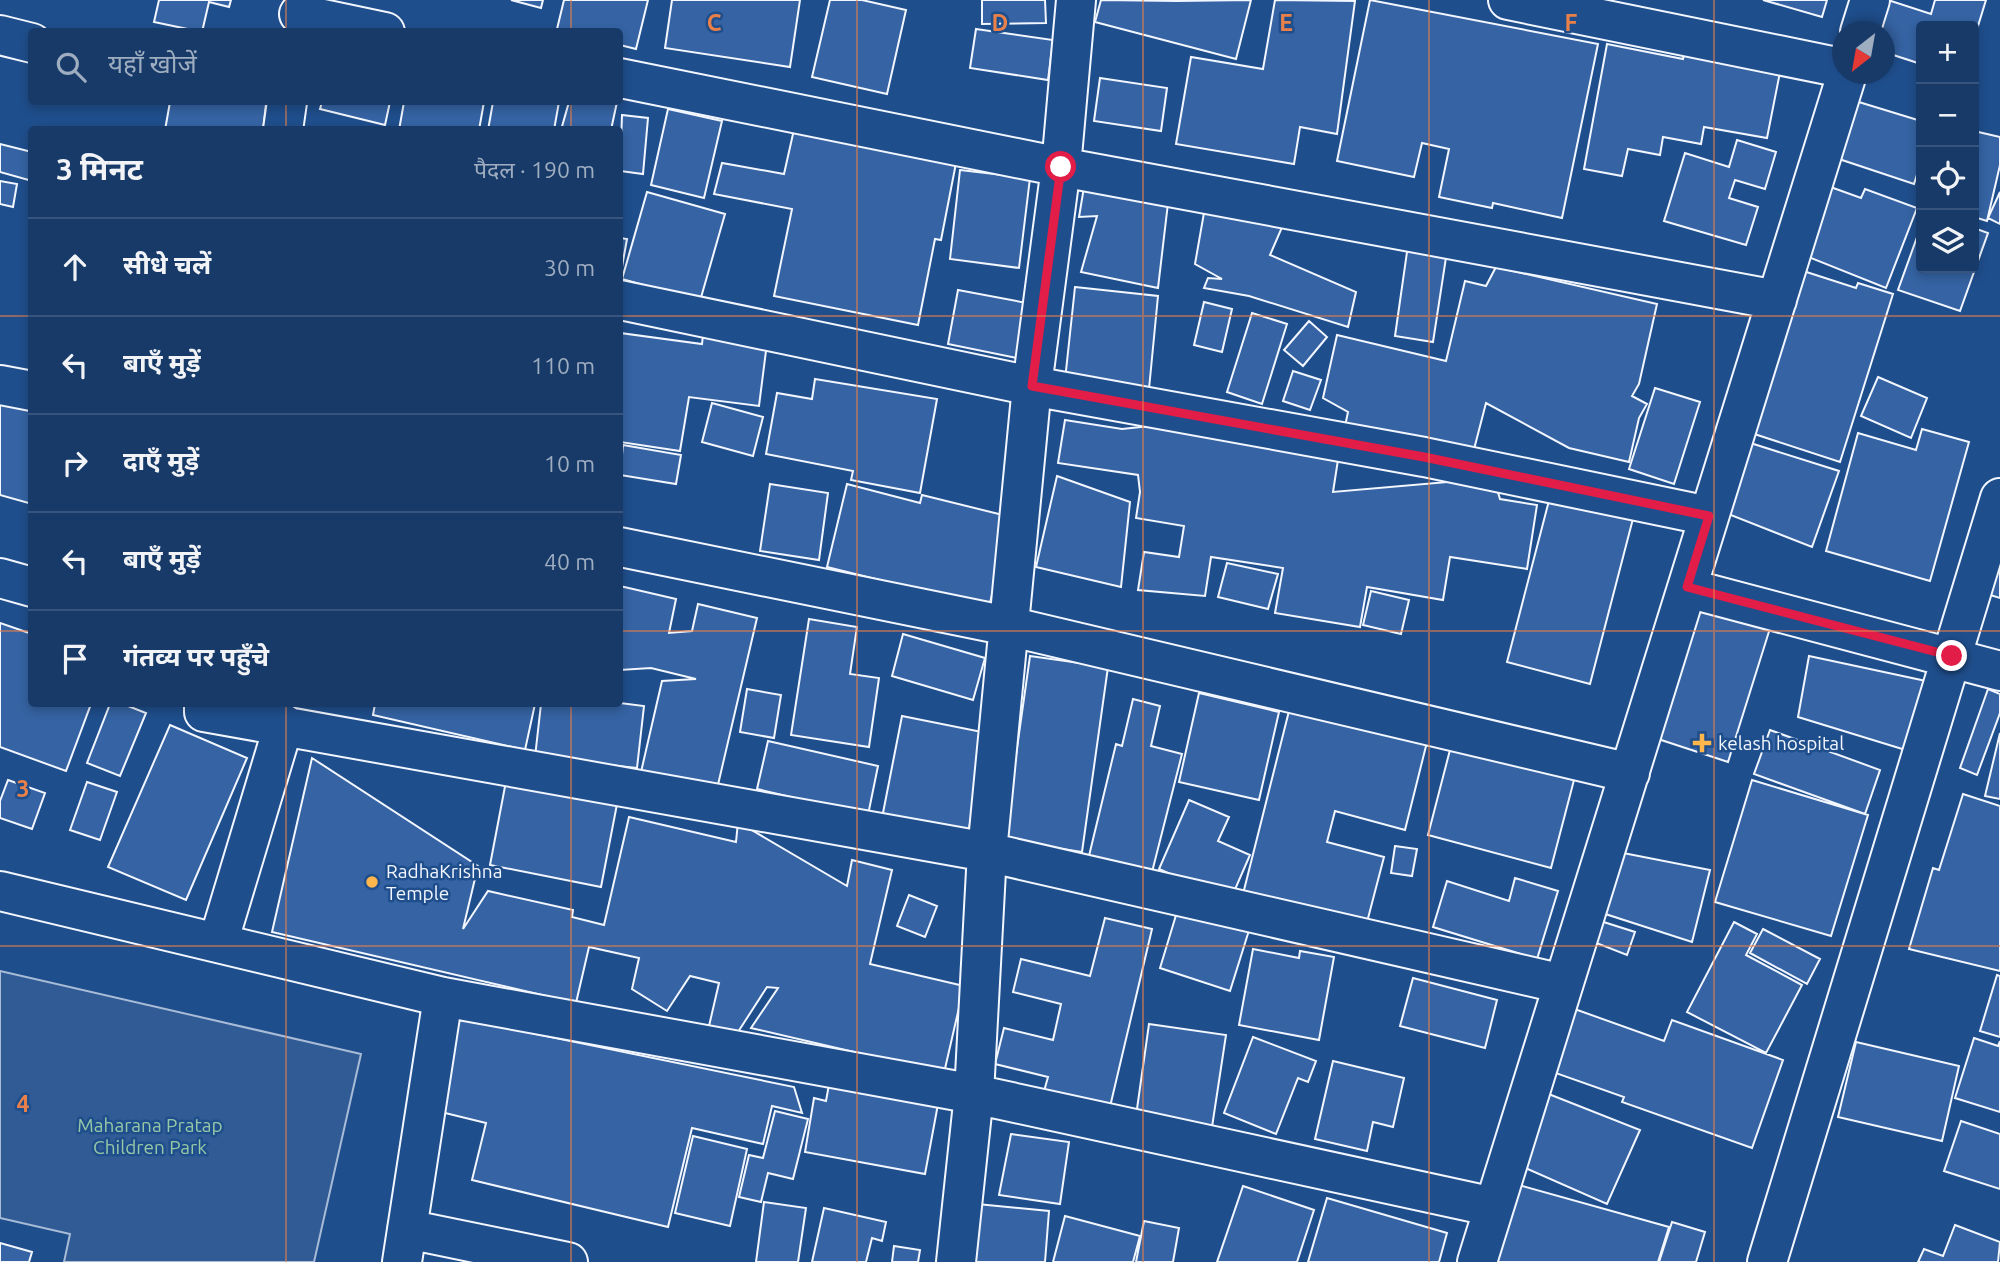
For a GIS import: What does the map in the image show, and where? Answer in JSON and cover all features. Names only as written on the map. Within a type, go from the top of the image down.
[{"type":"street","points":[[956,1262],[974,1094],[987,852],[1008,626],[1032,386],[1061,167],[1076,0]]},
{"type":"street","points":[[1508,0],[1832,66]]},
{"type":"street","points":[[1863,21],[1870,0]]},
{"type":"street","points":[[299,15],[365,28]]},
{"type":"street","points":[[0,35],[28,42]]},
{"type":"street","points":[[623,79],[1061,167],[1777,300]]},
{"type":"street","points":[[1477,1262],[1844,84]]},
{"type":"street","points":[[623,301],[1032,386],[1424,457],[1709,516]]},
{"type":"street","points":[[0,386],[28,390]]},
{"type":"street","points":[[1767,1262],[2000,498]]},
{"type":"street","points":[[623,548],[1008,626],[1630,772]]},
{"type":"street","points":[[0,578],[28,586]]},
{"type":"street","points":[[1687,587],[2000,671]]},
{"type":"street","points":[[205,707],[204,712],[284,724],[987,852],[1563,984]]},
{"type":"street","points":[[218,943],[284,724]]},
{"type":"street","points":[[0,891],[443,997],[974,1094],[1494,1207]]},
{"type":"street","points":[[443,997],[405,1245],[568,1262]]},
{"type":"shaded area","name":"Maharana Pratap Children Park","points":[[0,971],[361,1054],[314,1262],[64,1262],[70,1234],[0,1218]]},
{"type":"building","points":[[159,0],[231,0],[229,7],[209,2],[203,28],[183,28],[154,22]]},
{"type":"building","points":[[511,0],[543,0],[541,8]]},
{"type":"building","points":[[564,0],[648,0],[636,49],[623,46],[623,28],[557,28]]},
{"type":"building","points":[[672,0],[800,0],[790,67],[665,48]]},
{"type":"building","points":[[830,0],[862,0],[906,10],[887,94],[812,77]]},
{"type":"building","points":[[982,0],[1045,0],[1046,23],[982,24]]},
{"type":"building","points":[[1101,0],[1251,0],[1236,59],[1095,22]]},
{"type":"building","points":[[1275,0],[1355,1],[1337,134],[1300,127],[1294,164],[1176,144],[1191,57],[1263,69]]},
{"type":"building","points":[[1370,0],[1598,44],[1562,218],[1493,203],[1492,208],[1439,197],[1449,149],[1422,143],[1414,177],[1337,161]]},
{"type":"building","points":[[1763,0],[1827,0],[1822,17]]},
{"type":"building","points":[[1888,0],[1931,14],[1935,0],[1986,0],[1979,23],[1916,21],[1916,62],[1895,56],[1895,21],[1877,21]]},
{"type":"building","points":[[976,29],[1053,40],[1048,80],[970,68]]},
{"type":"building","points":[[1607,44],[1683,59],[1685,49],[1781,67],[1767,138],[1704,127],[1701,144],[1663,137],[1660,155],[1628,149],[1622,176],[1584,169]]},
{"type":"building","points":[[1100,78],[1167,88],[1161,131],[1094,121]]},
{"type":"building","points":[[1849,99],[1916,119],[1914,184],[1830,156]]},
{"type":"building","points":[[169,105],[266,105],[263,126],[166,126]]},
{"type":"building","points":[[321,105],[389,105],[385,125],[320,109]]},
{"type":"building","points":[[403,105],[483,105],[480,126],[400,126]]},
{"type":"building","points":[[492,105],[558,105],[555,126],[489,126]]},
{"type":"building","points":[[568,105],[616,105],[612,126],[562,126]]},
{"type":"building","points":[[668,109],[722,121],[704,198],[651,185]]},
{"type":"building","points":[[622,115],[648,118],[643,174],[623,171]]},
{"type":"building","points":[[795,125],[957,158],[941,240],[935,239],[918,325],[774,296],[792,209],[714,194],[722,163],[784,174]]},
{"type":"building","points":[[1979,132],[2000,137],[2000,165],[1987,221],[1979,219]]},
{"type":"building","points":[[1737,140],[1776,152],[1765,189],[1735,180],[1729,198],[1758,207],[1746,245],[1664,221],[1685,153],[1729,167]]},
{"type":"building","points":[[0,144],[28,151],[28,180],[0,172]]},
{"type":"building","points":[[960,170],[1030,178],[1019,268],[950,259]]},
{"type":"building","points":[[0,181],[17,184],[13,207],[0,204]]},
{"type":"building","points":[[1825,185],[1861,198],[1865,189],[1916,208],[1886,288],[1801,254]]},
{"type":"building","points":[[1084,187],[1168,203],[1158,288],[1081,272],[1097,216],[1079,217]]},
{"type":"building","points":[[647,192],[725,214],[700,301],[623,279]]},
{"type":"building","points":[[2000,192],[2000,224],[1988,218]]},
{"type":"building","points":[[1205,207],[1283,225],[1270,255],[1356,292],[1348,327],[1249,296],[1204,288],[1208,278],[1222,279],[1195,264]]},
{"type":"building","points":[[1979,230],[1988,233],[1979,258]]},
{"type":"building","points":[[623,238],[627,239],[623,261]]},
{"type":"building","points":[[1916,240],[1916,273],[1974,273],[1960,311],[1898,290]]},
{"type":"building","points":[[1408,245],[1447,251],[1433,342],[1395,336]]},
{"type":"building","points":[[1496,267],[1657,304],[1639,384],[1632,396],[1647,404],[1639,418],[1629,462],[1569,448],[1486,403],[1472,457],[1344,431],[1348,412],[1323,398],[1337,335],[1446,361],[1465,281],[1486,286]]},
{"type":"building","points":[[1791,267],[1856,288],[1858,283],[1893,294],[1840,462],[1739,429]]},
{"type":"building","points":[[1075,287],[1158,296],[1149,389],[1065,380]]},
{"type":"building","points":[[958,290],[1032,304],[1022,359],[948,344]]},
{"type":"building","points":[[1204,302],[1232,309],[1222,352],[1194,345]]},
{"type":"building","points":[[1252,313],[1287,324],[1262,404],[1227,392]]},
{"type":"building","points":[[1309,321],[1327,337],[1303,366],[1284,350]]},
{"type":"building","points":[[704,326],[768,335],[759,406],[689,397],[680,451],[623,442],[623,333],[702,344]]},
{"type":"building","points":[[1293,371],[1321,380],[1310,410],[1283,401]]},
{"type":"building","points":[[1878,377],[1927,398],[1911,438],[1861,416]]},
{"type":"building","points":[[815,379],[937,399],[920,493],[851,480],[853,471],[766,454],[777,393],[812,399]]},
{"type":"building","points":[[1655,388],[1700,402],[1674,484],[1629,469]]},
{"type":"building","points":[[0,398],[28,407],[28,503],[0,495]]},
{"type":"building","points":[[712,403],[763,417],[753,456],[702,442]]},
{"type":"building","points":[[1065,420],[1122,429],[1197,421],[1340,447],[1333,492],[1459,481],[1495,482],[1500,499],[1537,505],[1527,569],[1450,557],[1443,600],[1367,587],[1360,627],[1275,613],[1283,568],[1211,557],[1205,596],[1138,590],[1144,552],[1179,557],[1184,526],[1136,518],[1140,492],[1138,475],[1058,463]]},
{"type":"building","points":[[1922,429],[1969,442],[1930,581],[1826,551],[1858,433],[1916,450]]},
{"type":"building","points":[[1741,440],[1839,471],[1812,547],[1718,510]]},
{"type":"building","points":[[623,445],[681,455],[676,484],[623,475]]},
{"type":"building","points":[[1057,476],[1130,502],[1121,587],[1036,567]]},
{"type":"building","points":[[770,484],[828,493],[819,560],[760,551]]},
{"type":"building","points":[[847,484],[920,503],[922,495],[1011,517],[989,607],[827,567]]},
{"type":"building","points":[[1552,489],[1635,511],[1590,684],[1507,662]]},
{"type":"building","points":[[2000,548],[2000,598],[1987,594]]},
{"type":"building","points":[[1227,563],[1278,574],[1268,609],[1218,597]]},
{"type":"building","points":[[623,587],[676,599],[669,633],[692,631],[698,604],[757,618],[717,789],[641,772],[662,681],[696,679],[651,668],[623,670]]},
{"type":"building","points":[[1371,591],[1409,600],[1401,634],[1363,625]]},
{"type":"building","points":[[1690,596],[1772,622],[1728,762],[1646,735]]},
{"type":"building","points":[[809,619],[857,627],[850,674],[879,678],[869,747],[791,735]]},
{"type":"building","points":[[0,623],[28,633],[28,707],[90,707],[66,771],[0,747]]},
{"type":"building","points":[[903,634],[985,658],[973,700],[892,676]]},
{"type":"building","points":[[1030,656],[1108,667],[1082,852],[1004,840]]},
{"type":"building","points":[[1809,656],[1940,684],[1912,752],[1798,717]]},
{"type":"building","points":[[747,689],[781,695],[774,738],[740,732]]},
{"type":"building","points":[[1988,689],[2000,694],[2000,713],[1977,775],[1960,768]]},
{"type":"building","points":[[1199,693],[1279,712],[1259,800],[1179,782]]},
{"type":"building","points":[[1133,699],[1160,706],[1151,746],[1182,754],[1151,876],[1088,860],[1116,744],[1122,746]]},
{"type":"building","points":[[623,703],[644,706],[637,768],[535,757],[541,707],[623,707]]},
{"type":"building","points":[[109,707],[131,707],[146,713],[120,776],[87,763]]},
{"type":"building","points":[[374,707],[534,707],[525,750],[373,715]]},
{"type":"building","points":[[1290,707],[1427,742],[1405,830],[1335,811],[1327,842],[1384,857],[1366,926],[1243,894]]},
{"type":"building","points":[[902,716],[987,733],[968,834],[882,818]]},
{"type":"building","points":[[170,725],[247,758],[186,900],[108,867]]},
{"type":"building","points":[[1770,730],[1880,770],[1865,814],[1754,774]]},
{"type":"building","points":[[2000,733],[2000,799],[1985,796]]},
{"type":"building","points":[[768,741],[878,766],[868,815],[757,789]]},
{"type":"building","points":[[1451,746],[1574,780],[1551,868],[1428,835]]},
{"type":"building","points":[[312,758],[478,866],[463,929],[488,891],[573,910],[572,917],[604,925],[629,817],[736,842],[738,822],[847,886],[852,860],[892,870],[870,964],[964,986],[944,1073],[751,1028],[778,988],[767,987],[738,1032],[709,1026],[719,983],[690,976],[667,1011],[632,989],[639,958],[589,947],[576,1003],[272,932]]},
{"type":"building","points":[[507,776],[618,799],[601,887],[490,865]]},
{"type":"building","points":[[8,780],[45,793],[32,829],[0,818],[0,801]]},
{"type":"building","points":[[1752,780],[1868,815],[1831,936],[1715,902]]},
{"type":"building","points":[[87,782],[117,792],[100,840],[70,830]]},
{"type":"building","points":[[1963,794],[2000,806],[2000,971],[1909,949],[1933,868],[1939,870]]},
{"type":"building","points":[[1189,800],[1229,817],[1218,841],[1250,855],[1230,901],[1159,869]]},
{"type":"building","points":[[1395,846],[1417,849],[1412,876],[1391,873]]},
{"type":"building","points":[[1613,851],[1710,870],[1692,942],[1593,910]]},
{"type":"building","points":[[1515,878],[1558,891],[1537,959],[1433,927],[1447,881],[1509,901]]},
{"type":"building","points":[[909,895],[937,906],[925,937],[897,926]]},
{"type":"building","points":[[1180,902],[1251,924],[1230,991],[1160,968]]},
{"type":"building","points":[[1105,918],[1152,929],[1109,1111],[1043,1095],[1048,1077],[995,1064],[1004,1028],[1053,1040],[1061,1004],[1013,992],[1021,959],[1090,976]]},
{"type":"building","points":[[1591,918],[1635,932],[1627,955],[1586,939]]},
{"type":"building","points":[[1734,922],[1757,934],[1746,955],[1802,985],[1766,1053],[1687,1012]]},
{"type":"building","points":[[1763,929],[1820,959],[1807,984],[1750,953]]},
{"type":"building","points":[[1253,949],[1299,958],[1300,951],[1334,957],[1319,1040],[1239,1025]]},
{"type":"building","points":[[1997,975],[2000,976],[2000,1037],[1980,1031]]},
{"type":"building","points":[[1413,978],[1497,1000],[1485,1048],[1400,1026]]},
{"type":"building","points":[[1569,1007],[1664,1041],[1672,1020],[1783,1060],[1752,1148],[1622,1102],[1624,1097],[1547,1070]]},
{"type":"building","points":[[458,1018],[794,1087],[802,1113],[772,1106],[763,1144],[692,1128],[668,1227],[472,1180],[486,1123],[441,1112]]},
{"type":"building","points":[[1149,1024],[1226,1035],[1212,1127],[1136,1116]]},
{"type":"building","points":[[1253,1037],[1316,1061],[1308,1082],[1298,1078],[1276,1134],[1224,1113]]},
{"type":"building","points":[[1974,1038],[1998,1046],[2000,1041],[2000,1112],[1955,1098]]},
{"type":"building","points":[[1856,1042],[1959,1066],[1942,1141],[1838,1117]]},
{"type":"building","points":[[1333,1061],[1404,1078],[1393,1127],[1373,1122],[1367,1151],[1315,1139]]},
{"type":"building","points":[[832,1068],[941,1088],[925,1174],[805,1152],[814,1098],[826,1101]]},
{"type":"building","points":[[1541,1091],[1640,1130],[1607,1204],[1521,1166]]},
{"type":"building","points":[[775,1111],[808,1119],[793,1179],[768,1173],[761,1202],[739,1197],[749,1155],[763,1158]]},
{"type":"building","points":[[1961,1121],[2000,1134],[2000,1189],[1944,1171]]},
{"type":"building","points":[[1011,1134],[1069,1142],[1060,1204],[999,1195]]},
{"type":"building","points":[[693,1136],[747,1149],[730,1226],[675,1213]]},
{"type":"building","points":[[1515,1184],[1669,1227],[1658,1262],[1492,1262]]},
{"type":"building","points":[[1243,1186],[1314,1210],[1297,1262],[1217,1262]]},
{"type":"building","points":[[1327,1198],[1447,1233],[1439,1262],[1308,1262]]},
{"type":"building","points":[[764,1202],[806,1208],[798,1262],[756,1262]]},
{"type":"building","points":[[977,1204],[1049,1211],[1045,1262],[972,1262]]},
{"type":"building","points":[[824,1208],[886,1222],[882,1241],[872,1238],[866,1262],[812,1262]]},
{"type":"building","points":[[1065,1216],[1140,1236],[1133,1262],[1053,1262]]},
{"type":"building","points":[[1144,1221],[1179,1228],[1173,1262],[1136,1262]]},
{"type":"building","points":[[1672,1222],[1705,1232],[1696,1262],[1659,1262]]},
{"type":"building","points":[[1955,1225],[2000,1242],[1998,1262],[1918,1262],[1924,1249],[1943,1256]]},
{"type":"building","points":[[0,1243],[32,1252],[29,1262],[0,1262]]},
{"type":"building","points":[[894,1246],[920,1250],[918,1262],[892,1262]]},
{"type":"place","name":"kelash hospital","points":[[1702,743]]},
{"type":"place","name":"RadhaKrishna Temple","points":[[372,882]]},
{"type":"route","points":[[1061,167],[1032,386],[1424,457],[1709,516],[1687,587],[1952,656]]}]
